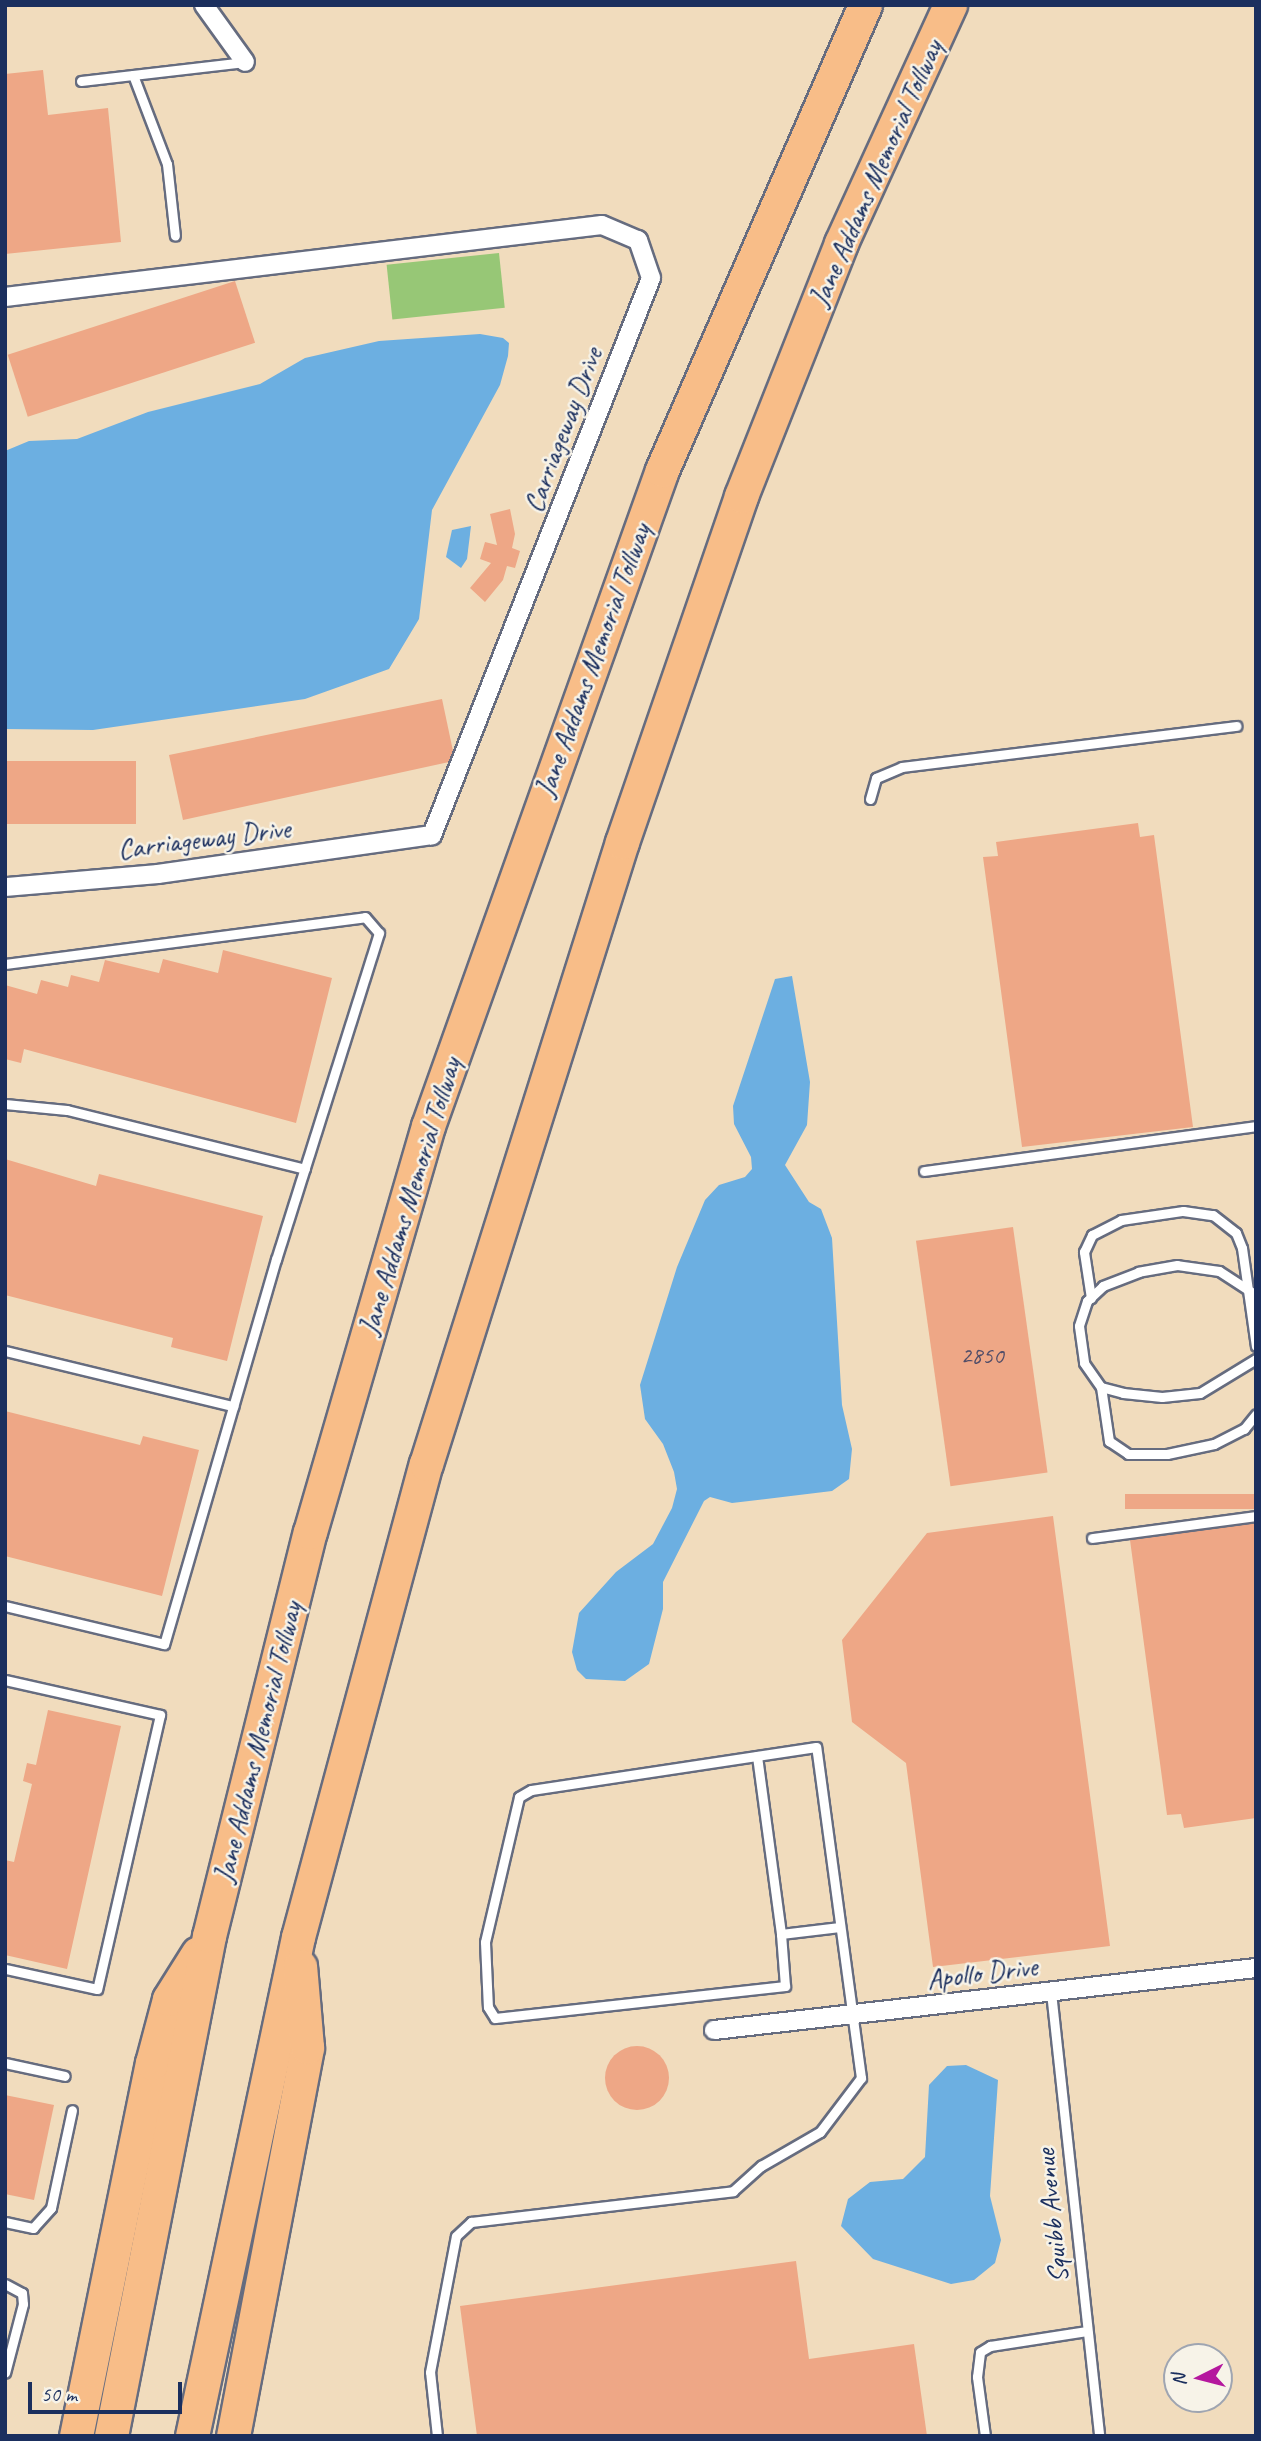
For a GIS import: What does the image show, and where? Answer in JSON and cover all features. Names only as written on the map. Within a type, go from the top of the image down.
[{"type":"highway","name":"Jane Addams Memorial Tollway","points":[[111,2436],[209,1936],[310,1532],[428,1125],[662,470],[865,5]]},
{"type":"highway","name":"Jane Addams Memorial Tollway","points":[[192,2436],[298,1937],[426,1464],[622,842],[773,415],[841,243],[950,5]]},
{"type":"highway","points":[[76,2436],[169,1999],[209,1936]]},
{"type":"highway","points":[[233,2436],[307,2047],[298,1937]]},
{"type":"street","points":[[209,7],[245,62]]},
{"type":"street","name":"Carriageway Drive","points":[[5,297],[602,225],[638,240],[651,278],[432,835],[158,874],[5,887]]},
{"type":"street","name":"Apollo Drive","points":[[714,2030],[1256,1968]]},
{"type":"lane","points":[[81,81],[245,62]]},
{"type":"lane","points":[[133,75],[167,164],[175,236]]},
{"type":"lane","points":[[870,799],[876,778],[902,767],[1237,726]]},
{"type":"lane","points":[[5,964],[365,917],[379,933],[233,1406],[164,1644],[5,1606]]},
{"type":"lane","points":[[5,1104],[67,1110],[305,1169]]},
{"type":"lane","points":[[924,1171],[1256,1126]]},
{"type":"lane","points":[[1091,1298],[1084,1252],[1091,1236],[1121,1220],[1183,1211],[1213,1215],[1236,1233],[1252,1293],[1256,1346]]},
{"type":"lane","points":[[1252,1293],[1219,1271],[1177,1265],[1139,1272],[1103,1286],[1091,1298],[1079,1326],[1084,1363],[1101,1387],[1109,1441],[1128,1454],[1167,1454],[1214,1444],[1244,1429],[1256,1414]]},
{"type":"lane","points":[[5,1351],[233,1406]]},
{"type":"lane","points":[[1101,1387],[1162,1397],[1200,1393],[1256,1359]]},
{"type":"lane","points":[[1092,1538],[1256,1516]]},
{"type":"lane","points":[[5,1680],[160,1715],[97,1989],[5,1969]]},
{"type":"lane","points":[[437,2436],[430,2372],[456,2236],[471,2222],[733,2190],[761,2166],[820,2132],[861,2078],[816,1746],[531,1790],[519,1797],[485,1942],[488,2007],[495,2018],[785,1986],[781,1934],[757,1756]]},
{"type":"lane","points":[[781,1934],[840,1927]]},
{"type":"lane","name":"Squibb Avenue","points":[[1051,1992],[1099,2436]]},
{"type":"lane","points":[[5,2063],[65,2076]]},
{"type":"lane","points":[[5,2222],[33,2228],[51,2208],[72,2110]]},
{"type":"lane","points":[[5,2284],[22,2293],[23,2304],[5,2373]]},
{"type":"lane","points":[[985,2436],[977,2377],[979,2352],[990,2346],[1087,2331]]},
{"type":"green space","points":[[499,253],[505,308],[392,320],[387,265]]},
{"type":"water","points":[[480,334],[503,338],[509,343],[508,356],[500,385],[432,510],[419,619],[389,669],[305,699],[93,730],[5,729],[5,451],[29,441],[77,439],[148,412],[260,384],[305,358],[379,341]]},
{"type":"water","points":[[471,526],[467,559],[461,568],[446,557],[452,530]]},
{"type":"water","points":[[792,976],[810,1082],[807,1125],[785,1165],[809,1202],[821,1209],[832,1238],[842,1405],[852,1449],[849,1479],[832,1491],[732,1503],[710,1497],[704,1501],[663,1582],[663,1609],[649,1664],[625,1681],[586,1679],[577,1670],[572,1652],[579,1613],[616,1572],[653,1544],[672,1508],[677,1489],[674,1472],[663,1444],[645,1419],[640,1385],[677,1267],[705,1200],[719,1185],[745,1177],[752,1169],[751,1157],[734,1124],[733,1106],[775,979]]},
{"type":"water","points":[[966,2065],[998,2080],[990,2196],[1001,2240],[995,2263],[974,2280],[951,2284],[873,2259],[841,2226],[848,2199],[870,2182],[903,2179],[925,2157],[929,2085],[947,2066]]},
{"type":"building","points":[[43,70],[48,115],[108,108],[121,242],[5,254],[5,74]]},
{"type":"building","points":[[235,281],[255,343],[28,417],[8,355]]},
{"type":"building","points":[[510,509],[515,534],[512,548],[520,551],[515,568],[507,566],[503,580],[485,602],[470,588],[491,563],[480,559],[485,542],[497,545],[490,514]]},
{"type":"building","points":[[442,699],[453,751],[449,762],[183,820],[169,755]]},
{"type":"building","points":[[5,761],[136,761],[136,824],[5,824]]},
{"type":"building","points":[[1138,823],[1140,837],[1154,835],[1193,1127],[1022,1147],[983,857],[998,856],[996,842]]},
{"type":"building","points":[[223,950],[332,978],[296,1123],[24,1049],[21,1063],[5,1059],[5,985],[37,994],[41,980],[68,987],[71,975],[99,982],[105,960],[159,973],[163,959],[218,973]]},
{"type":"building","points":[[5,1159],[96,1186],[99,1174],[263,1216],[227,1361],[171,1347],[173,1338],[5,1295]]},
{"type":"building","points":[[1013,1227],[1048,1473],[950,1486],[916,1241]]},
{"type":"building","points":[[5,1411],[140,1445],[143,1436],[199,1450],[162,1596],[5,1556]]},
{"type":"building","points":[[1125,1494],[1256,1494],[1256,1509],[1125,1509]]},
{"type":"building","points":[[1053,1516],[1110,1946],[933,1967],[906,1763],[852,1722],[842,1640],[927,1533]]},
{"type":"building","points":[[1256,1523],[1256,1818],[1184,1828],[1181,1814],[1167,1815],[1130,1540]]},
{"type":"building","points":[[48,1710],[121,1726],[67,1969],[5,1955],[5,1860],[14,1862],[32,1784],[23,1781],[27,1763],[36,1765]]},
{"type":"building","points":[[631,2046],[643,2046],[660,2055],[667,2066],[667,2090],[660,2101],[643,2110],[631,2110],[619,2105],[610,2096],[605,2084],[605,2072],[610,2060],[619,2051]]},
{"type":"building","points":[[5,2095],[54,2105],[34,2200],[5,2194]]},
{"type":"building","points":[[796,2261],[809,2359],[914,2344],[927,2436],[477,2436],[460,2306]]}]
